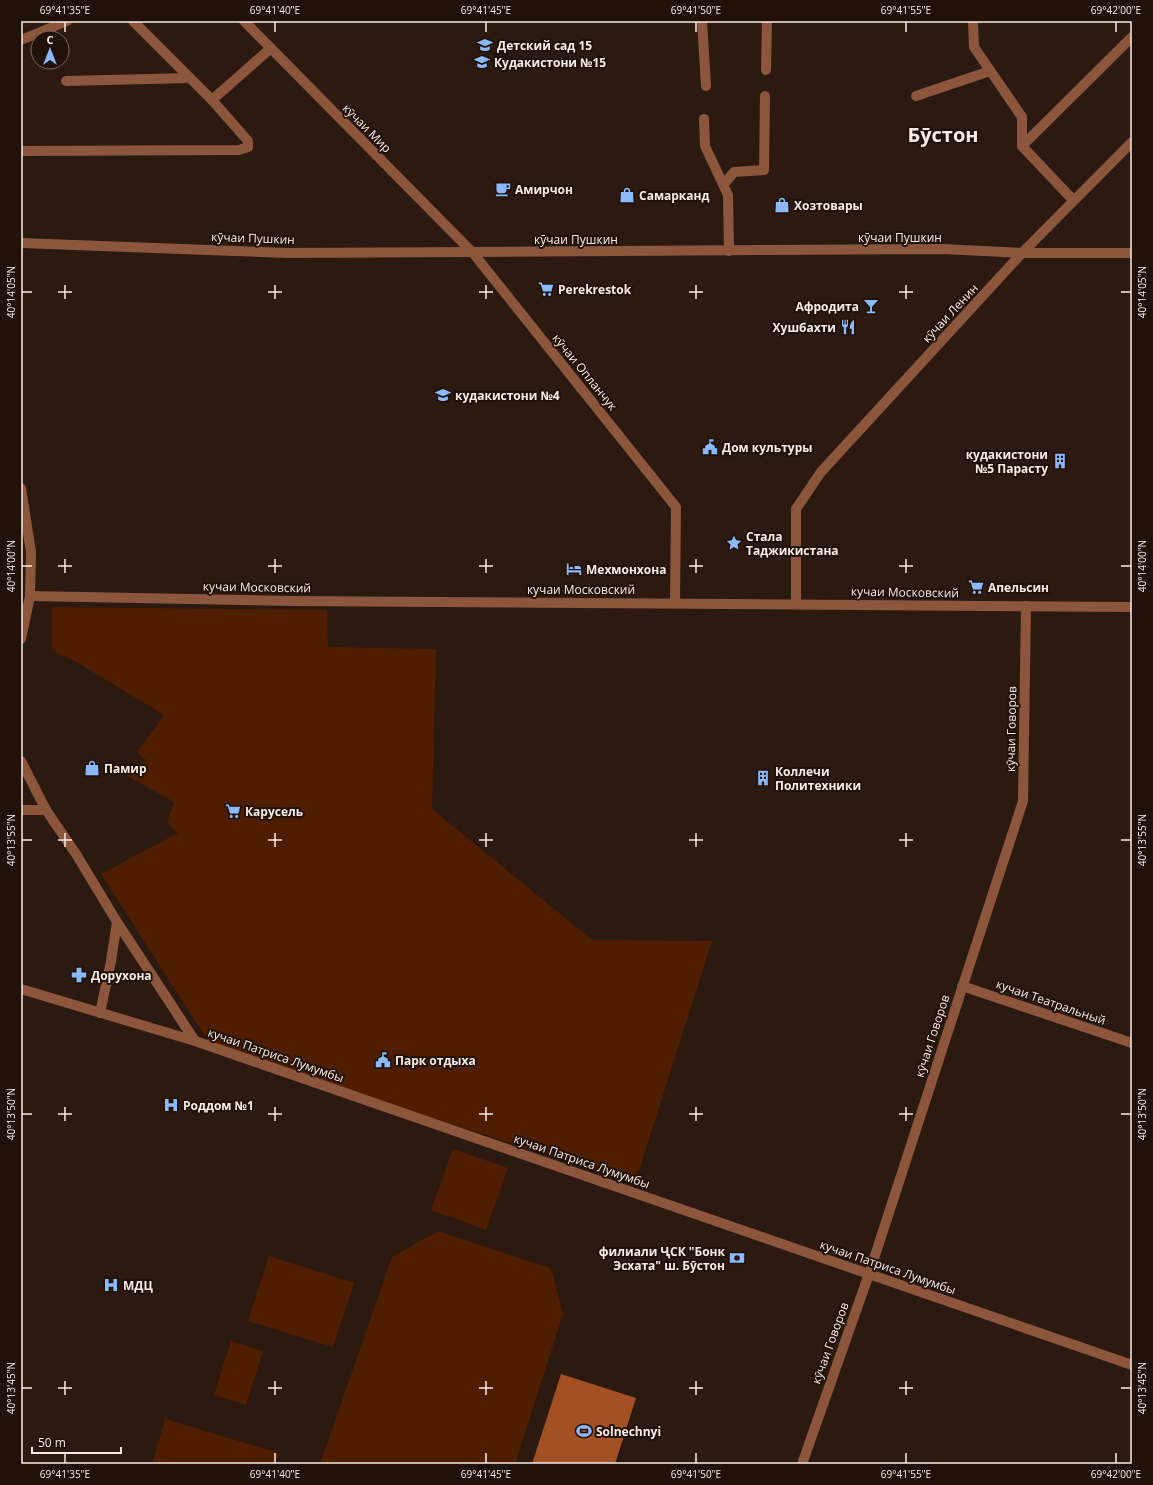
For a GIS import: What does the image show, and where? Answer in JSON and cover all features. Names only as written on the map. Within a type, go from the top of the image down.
[{"type":"street","points":[[21,40],[67,21]]},
{"type":"street","points":[[21,151],[239,150],[248,147],[248,141],[212,100],[132,21]]},
{"type":"street","name":"кӯчаи Мир","points":[[244,21],[473,253]]},
{"type":"street","points":[[702,21],[706,86]]},
{"type":"street","points":[[766,70],[767,21]]},
{"type":"street","points":[[973,21],[974,47],[1022,117],[1022,146],[1073,200]]},
{"type":"street","points":[[1022,146],[1132,37]]},
{"type":"street","points":[[212,100],[270,48]]},
{"type":"street","points":[[916,96],[990,71]]},
{"type":"street","points":[[66,81],[190,78]]},
{"type":"street","points":[[724,184],[734,172],[764,170],[766,96]]},
{"type":"street","points":[[704,119],[704,146],[724,184],[728,195],[729,251]]},
{"type":"street","name":"кӯчаи Ленин","points":[[796,604],[796,509],[821,472],[1022,253],[1132,142]]},
{"type":"street","name":"кӯчаи Пушкин","points":[[21,243],[288,253],[952,249],[1022,253],[1132,253]]},
{"type":"street","name":"кӯчаи Опланчук","points":[[473,253],[676,507],[675,602]]},
{"type":"street","points":[[21,488],[31,552],[30,596],[21,639]]},
{"type":"street","name":"кучаи Московский","points":[[30,596],[291,601],[675,602],[1132,606]]},
{"type":"street","name":"кӯчаи Говоров","points":[[802,1464],[869,1274],[1023,802],[1026,606]]},
{"type":"street","points":[[21,761],[46,810],[76,854],[116,922],[195,1041]]},
{"type":"street","points":[[21,810],[46,810]]},
{"type":"street","points":[[100,1013],[111,961],[116,922]]},
{"type":"street","name":"кучаи Театральный","points":[[962,986],[1132,1043]]},
{"type":"street","name":"кучаи Патриса Лумумбы","points":[[21,988],[195,1041],[1132,1365]]},
{"type":"shaded area","points":[[52,607],[327,610],[328,647],[436,649],[432,809],[592,940],[712,941],[635,1183],[212,1047],[101,874],[178,833],[167,823],[174,802],[127,776],[146,760],[137,752],[164,715],[73,660],[52,651]]},
{"type":"shaded area","points":[[453,1149],[508,1168],[486,1230],[431,1210]]},
{"type":"shaded area","points":[[438,1231],[550,1268],[552,1272],[563,1314],[515,1464],[320,1464],[392,1257]]},
{"type":"shaded area","points":[[269,1256],[354,1283],[333,1347],[248,1321]]},
{"type":"shaded area","points":[[231,1341],[263,1351],[246,1405],[214,1395]]},
{"type":"shaded area","name":"Solnechnyi","points":[[561,1374],[636,1398],[615,1464],[532,1464]]},
{"type":"shaded area","points":[[165,1419],[279,1453],[275,1464],[152,1464]]},
{"type":"place","name":"Детский сад 15","points":[[485,45]]},
{"type":"place","name":"Кудакистони №15","points":[[482,62]]},
{"type":"place","name":"Амирчон","points":[[503,189]]},
{"type":"place","name":"Самарканд","points":[[627,195]]},
{"type":"place","name":"Хозтовары","points":[[782,205]]},
{"type":"place","name":"Perekrestok","points":[[546,289]]},
{"type":"place","name":"Афродита","points":[[871,306]]},
{"type":"place","name":"Хушбахти","points":[[848,327]]},
{"type":"place","name":"кудакистони №4","points":[[443,395]]},
{"type":"place","name":"Дом культуры","points":[[710,447]]},
{"type":"place","name":"кудакистони №5 Парасту","points":[[1060,461]]},
{"type":"place","name":"Стала Таджикистана","points":[[734,543]]},
{"type":"place","name":"Мехмонхона","points":[[574,569]]},
{"type":"place","name":"Апельсин","points":[[976,587]]},
{"type":"place","name":"Памир","points":[[92,768]]},
{"type":"place","name":"Коллечи Политехники","points":[[763,778]]},
{"type":"place","name":"Карусель","points":[[233,811]]},
{"type":"place","name":"Дорухона","points":[[79,975]]},
{"type":"place","name":"Парк отдыха","points":[[383,1060]]},
{"type":"place","name":"Роддом №1","points":[[171,1105]]},
{"type":"place","name":"филиали ҶСК \"Бонк Эсхата\" ш. Бӯстон","points":[[737,1258]]},
{"type":"place","name":"МДЦ","points":[[111,1285]]},
{"type":"place","name":"Solnechnyi","points":[[584,1431]]},
{"type":"district","name":"Бӯстон","points":[[943,134]]}]
